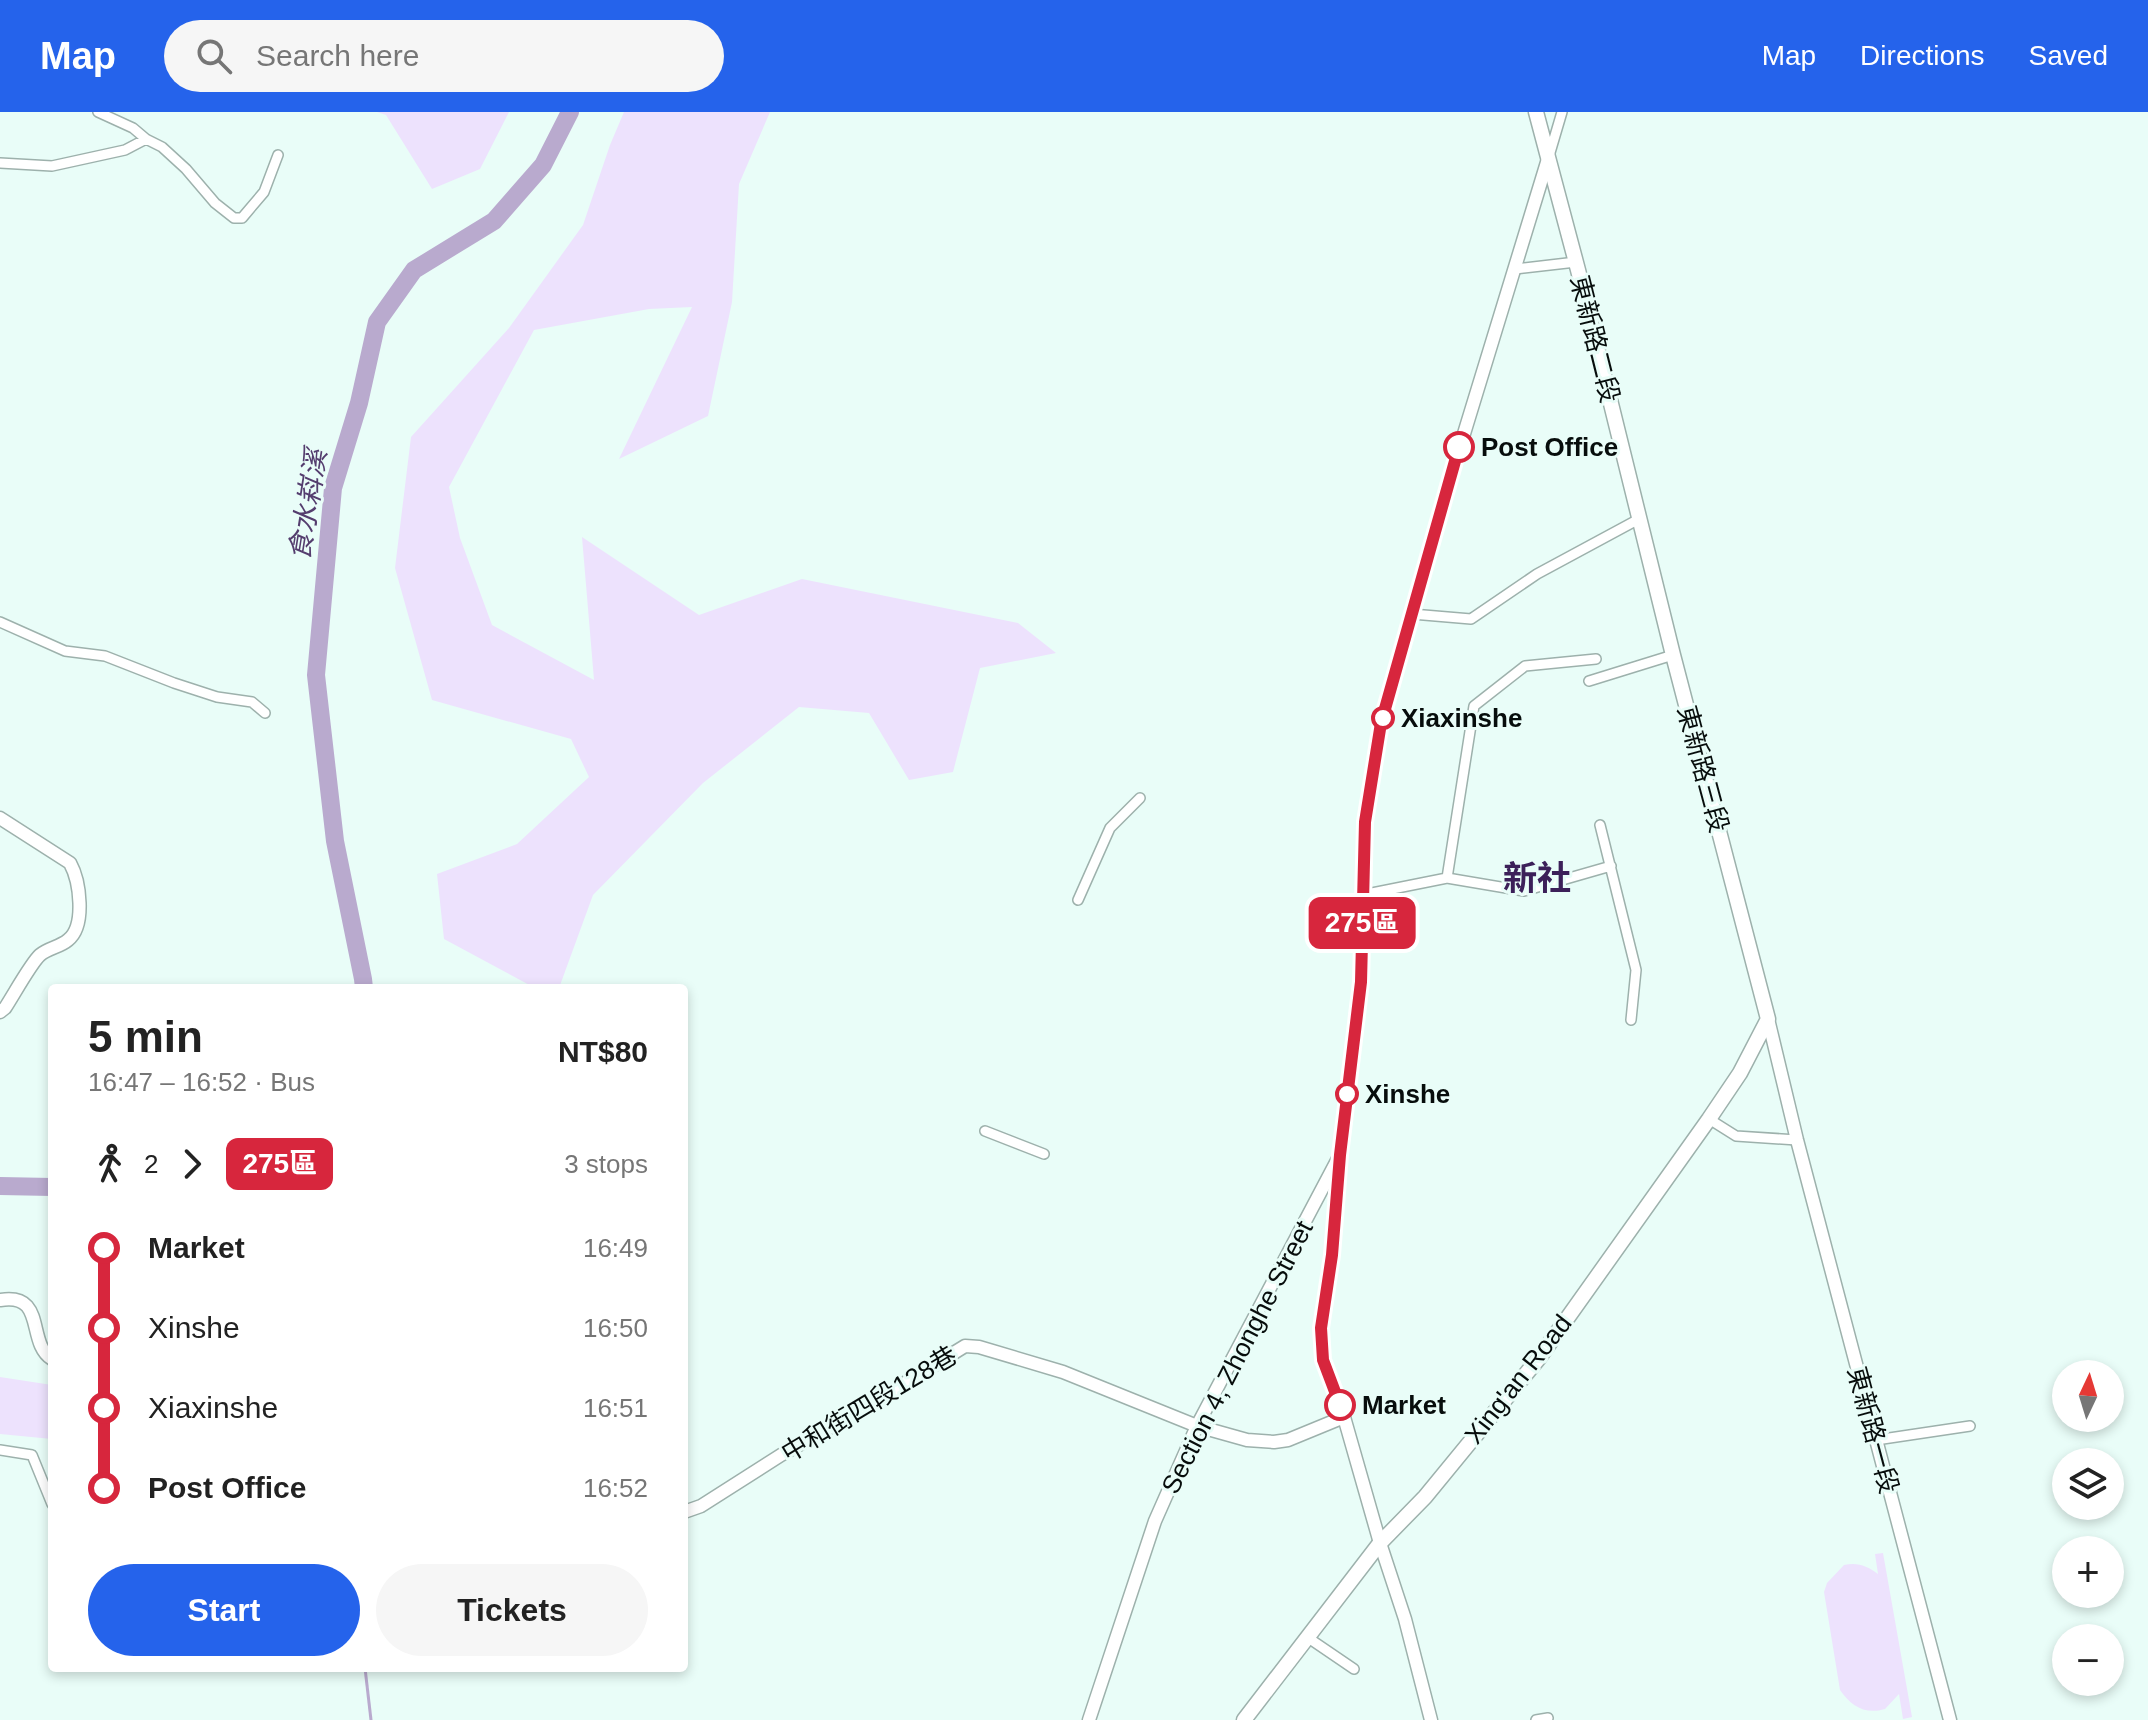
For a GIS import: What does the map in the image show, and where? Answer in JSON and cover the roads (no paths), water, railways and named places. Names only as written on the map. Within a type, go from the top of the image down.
[{"type":"main road","name":"東新路二段","points":[[1536,112],[1639,519]]},
{"type":"main road","name":"東新路三段","points":[[1639,519],[1768,1019]]},
{"type":"main road","name":"Xing'an Road","points":[[1244,1720],[1380,1543],[1425,1497],[1539,1358],[1709,1119],[1740,1073],[1768,1019]]},
{"type":"street","points":[[98,112],[133,128],[162,147],[215,203],[234,218],[242,218],[264,192],[278,155]]},
{"type":"street","points":[[1548,159],[1562,112]]},
{"type":"street","points":[[0,163],[52,166],[125,150],[146,139]]},
{"type":"street","name":"Section 4, Zhonghe Street","points":[[1089,1720],[1155,1521],[1197,1426],[1340,1155],[1361,982],[1365,822],[1381,723],[1452,473],[1548,159]]},
{"type":"street","points":[[1515,269],[1576,262]]},
{"type":"street","points":[[1412,614],[1471,619],[1537,574],[1639,519]]},
{"type":"street","points":[[0,622],[65,651],[105,656],[217,697],[252,702],[265,713]]},
{"type":"street","points":[[1589,681],[1673,655]]},
{"type":"street","points":[[1447,878],[1474,706],[1525,666],[1596,659]]},
{"type":"street","points":[[1078,900],[1110,828],[1140,798]]},
{"type":"street","points":[[0,818],[70,863],[79,885],[77,929],[69,940],[40,955],[0,1012]]},
{"type":"street","points":[[1600,825],[1636,970],[1631,1020]]},
{"type":"street","points":[[1362,895],[1447,878],[1524,891],[1611,866]]},
{"type":"street","points":[[1709,1119],[1736,1136],[1797,1140],[1768,1019]]},
{"type":"street","points":[[985,1131],[1044,1154]]},
{"type":"street","name":"東新路一段","points":[[1797,1140],[1950,1720]]},
{"type":"street","points":[[1340,1155],[1332,1255],[1321,1328],[1323,1360],[1344,1417],[1405,1619],[1431,1720]]},
{"type":"street","points":[[0,1300],[13,1298],[31,1310],[41,1345],[48,1357]]},
{"type":"street","name":"中和街四段128巷","points":[[688,1511],[701,1506],[965,1346],[979,1347],[1063,1372],[1197,1426],[1247,1440],[1288,1440],[1344,1417]]},
{"type":"street","points":[[1876,1440],[1970,1426]]},
{"type":"street","points":[[0,1450],[32,1455],[48,1494]]},
{"type":"street","points":[[1307,1637],[1354,1669]]},
{"type":"street","points":[[1536,1720],[1548,1718]]},
{"type":"waterway","name":"食水嵙溪","points":[[364,984],[335,841],[316,675],[333,488],[359,403],[377,322],[414,270],[494,221],[543,165],[570,112]]},
{"type":"waterway","name":"食水嵙溪","points":[[0,1186],[48,1187]]},
{"type":"waterway","points":[[365,1672],[371,1720]]},
{"type":"place","name":"Post Office","points":[[1459,447]]},
{"type":"place","name":"Xiaxinshe","points":[[1383,718]]},
{"type":"place","name":"Xinshe","points":[[1347,1094]]},
{"type":"place","name":"Market","points":[[1340,1405]]},
{"type":"district","name":"新社","points":[[1537,878]]}]
